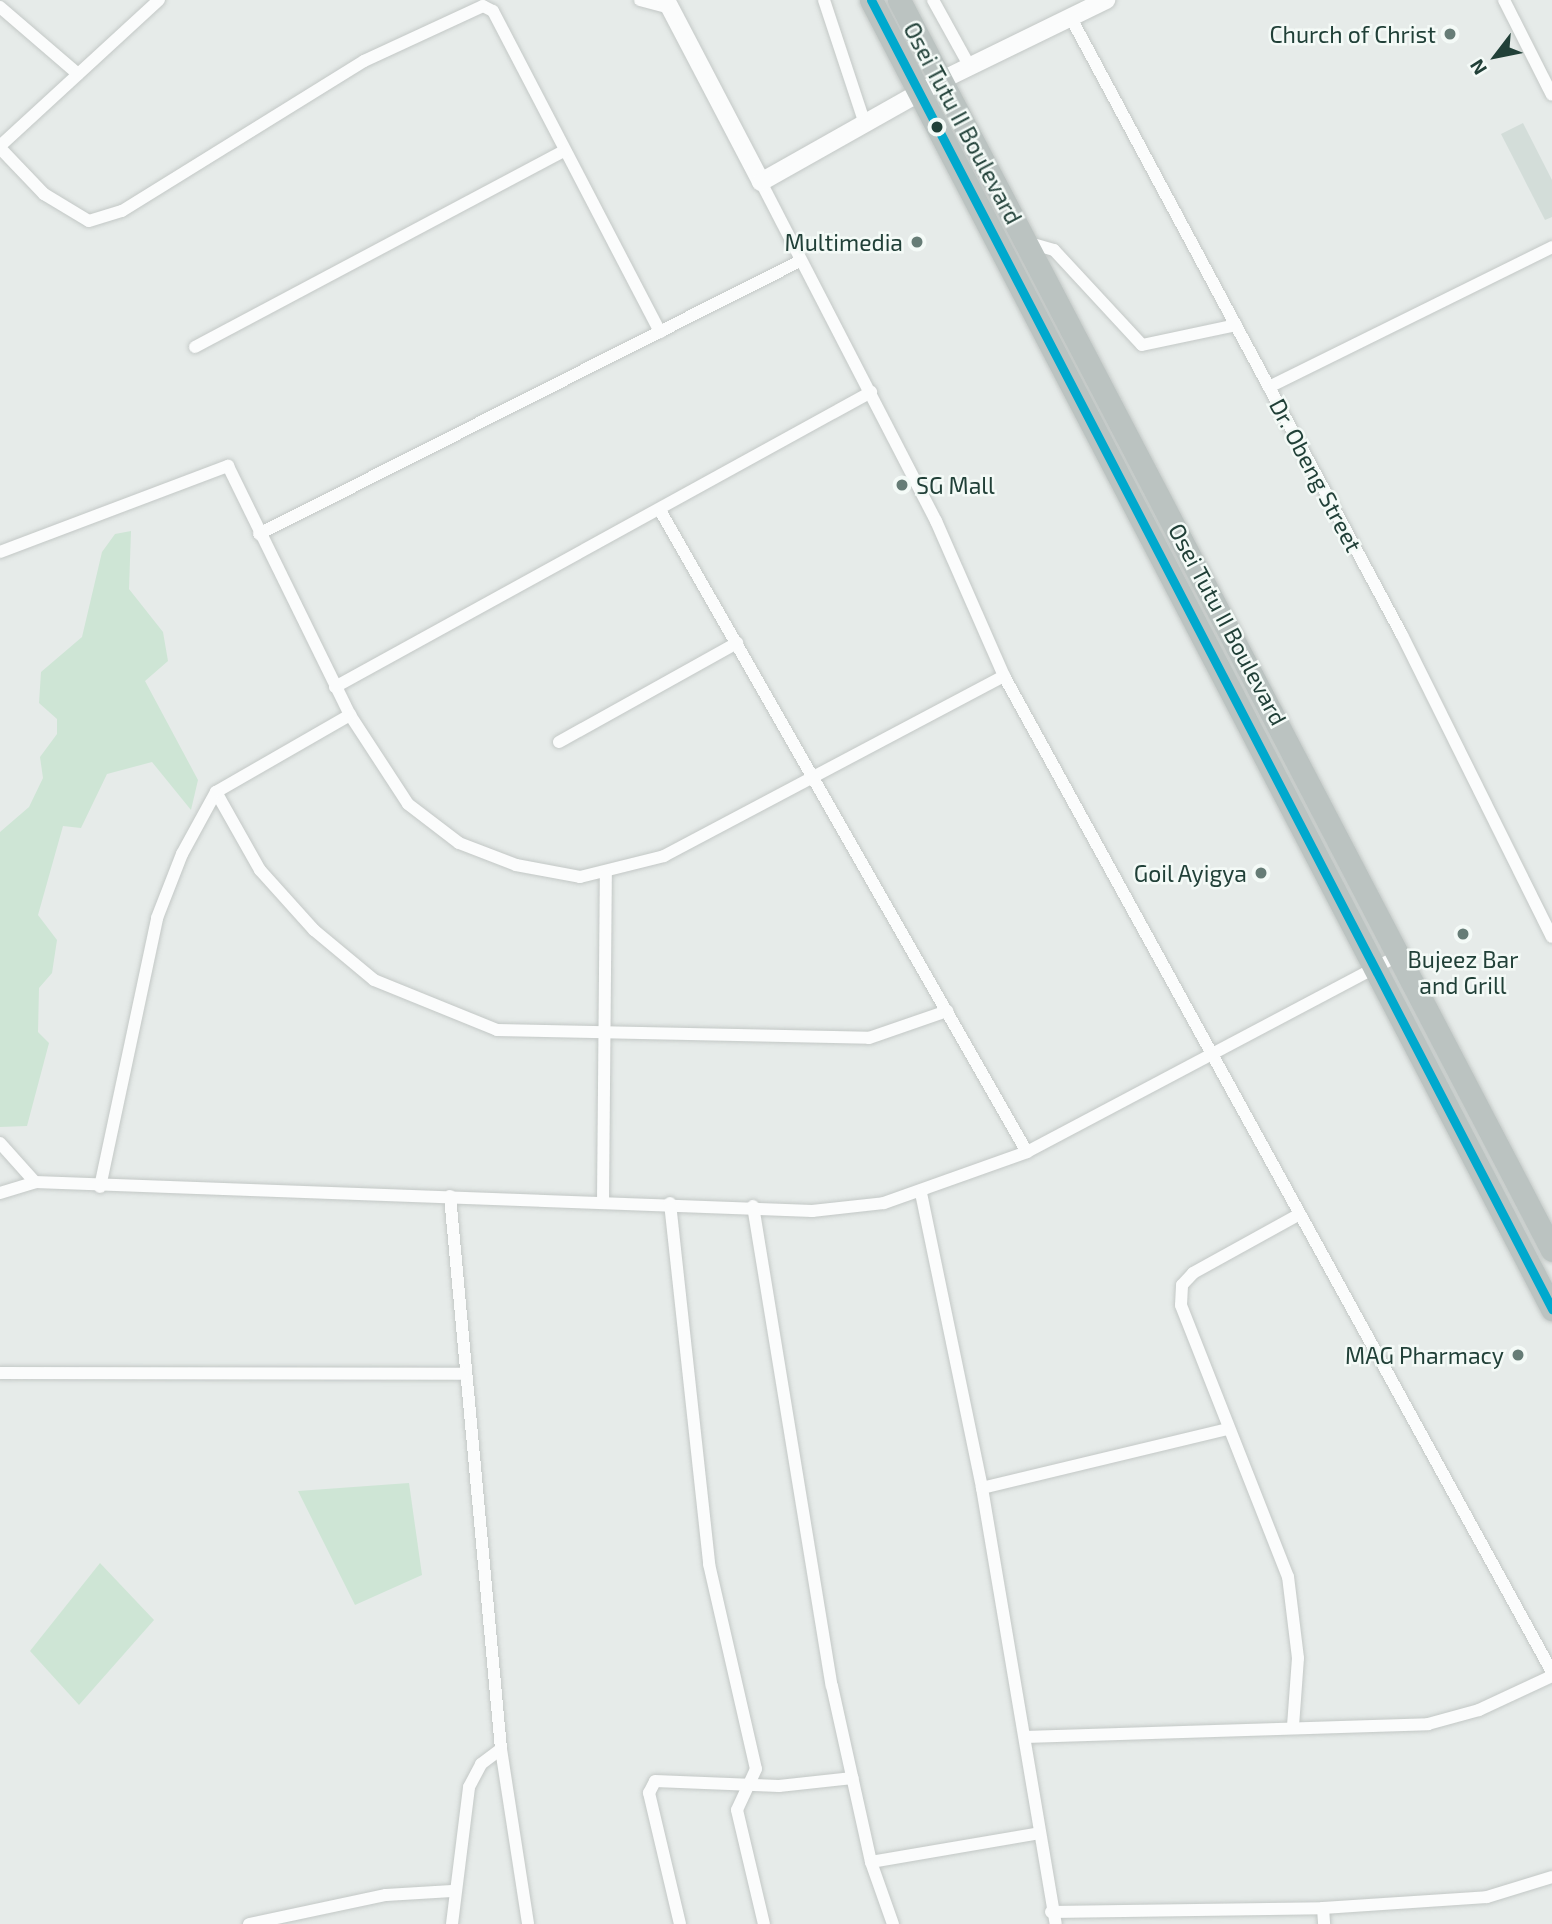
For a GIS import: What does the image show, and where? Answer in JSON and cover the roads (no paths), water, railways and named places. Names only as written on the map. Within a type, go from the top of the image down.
[{"type":"highway","name":"Osei Tutu II Boulevard","points":[[871,0],[1376,966],[1552,1309]]},
{"type":"highway","name":"Osei Tutu II Boulevard","points":[[899,0],[1552,1250]]},
{"type":"street","points":[[639,0],[667,4],[871,392],[1004,676],[1552,1674],[1479,1710],[1428,1724],[1025,1737]]},
{"type":"street","points":[[824,0],[865,124]]},
{"type":"street","points":[[933,0],[970,67]]},
{"type":"street","points":[[761,182],[919,92],[1106,0]]},
{"type":"street","points":[[1504,0],[1552,95]]},
{"type":"street","points":[[157,1],[0,147],[44,194],[89,221],[122,211],[249,127],[474,5],[493,11],[660,332]]},
{"type":"street","points":[[0,7],[78,74]]},
{"type":"street","name":"Dr. Obeng Street","points":[[1071,18],[1269,387],[1552,937]]},
{"type":"street","points":[[195,347],[564,151]]},
{"type":"street","points":[[1025,242],[1054,250],[1142,345],[1236,325]]},
{"type":"street","points":[[1269,387],[1552,247]]},
{"type":"street","points":[[260,534],[800,261]]},
{"type":"street","points":[[335,687],[661,512],[871,392]]},
{"type":"street","points":[[0,552],[228,466],[349,715],[429,826],[516,865],[606,875],[664,856],[817,778],[1004,676]]},
{"type":"street","points":[[661,512],[817,778],[1027,1152]]},
{"type":"street","points":[[559,742],[737,643]]},
{"type":"street","points":[[100,1186],[158,918],[216,792],[349,715]]},
{"type":"street","points":[[216,792],[260,870],[314,930],[374,980],[497,1030],[605,1035],[869,1038],[947,1011]]},
{"type":"street","points":[[603,1201],[606,875]]},
{"type":"street","points":[[0,1193],[35,1182],[753,1206],[812,1212],[921,1193],[1027,1152],[1214,1057],[1399,955]]},
{"type":"street","points":[[0,1143],[35,1182]]},
{"type":"street","points":[[921,1193],[982,1488],[1054,1918],[1323,1908],[1487,1897],[1552,1877]]},
{"type":"street","points":[[450,1196],[462,1374],[501,1749],[528,1924]]},
{"type":"street","points":[[670,1203],[709,1563],[756,1769],[752,1785],[737,1799],[737,1810],[764,1924]]},
{"type":"street","points":[[753,1206],[853,1778],[871,1862],[893,1924]]},
{"type":"street","points":[[1293,1727],[1298,1658],[1288,1577],[1181,1305],[1182,1285],[1228,1249],[1300,1214]]},
{"type":"street","points":[[0,1373],[462,1374]]},
{"type":"street","points":[[982,1488],[1228,1429]]},
{"type":"street","points":[[452,1924],[452,1891],[469,1787],[481,1764],[501,1749]]},
{"type":"street","points":[[680,1924],[651,1786],[663,1779],[752,1785],[853,1778]]},
{"type":"street","points":[[871,1862],[1040,1833]]},
{"type":"street","points":[[249,1924],[386,1895],[452,1891]]},
{"type":"street","points":[[1323,1908],[1324,1924]]},
{"type":"place","name":"Church of Christ","points":[[1450,34]]},
{"type":"place","name":"Multimedia","points":[[917,242]]},
{"type":"place","name":"SG Mall","points":[[902,485]]},
{"type":"place","name":"Goil Ayigya","points":[[1261,873]]},
{"type":"place","name":"Bujeez Bar and Grill","points":[[1463,934]]},
{"type":"place","name":"MAG Pharmacy","points":[[1518,1355]]}]
